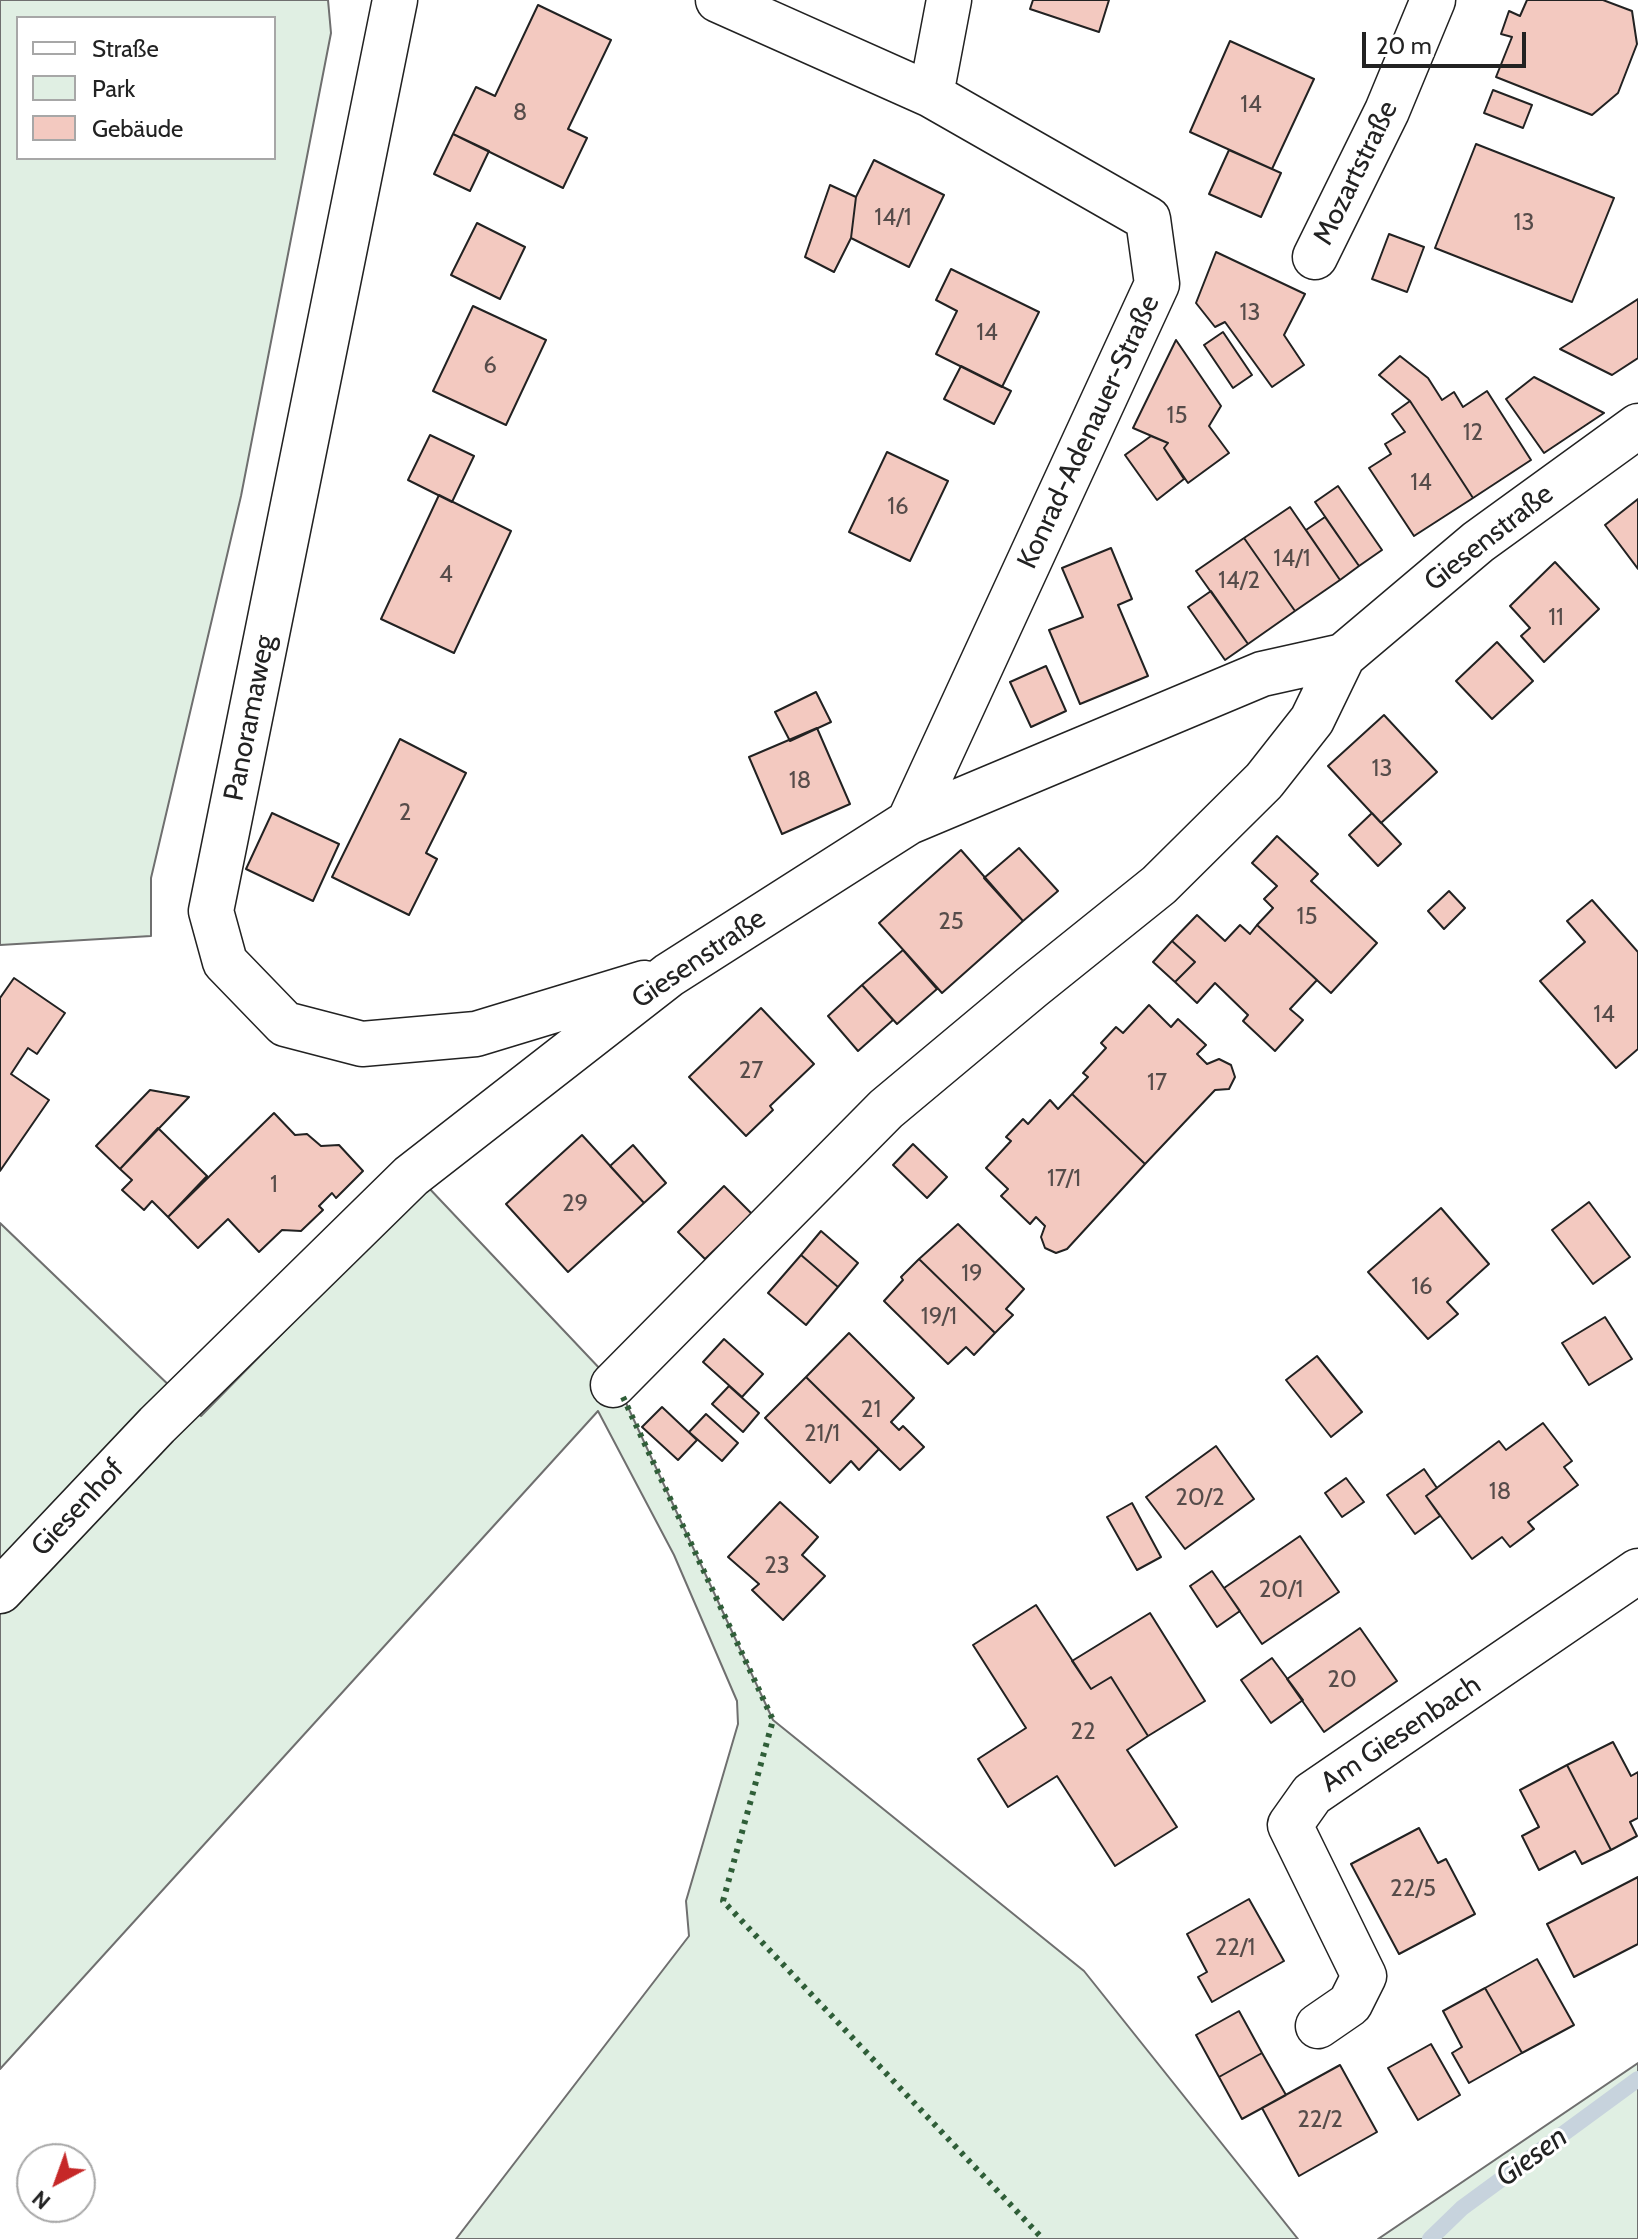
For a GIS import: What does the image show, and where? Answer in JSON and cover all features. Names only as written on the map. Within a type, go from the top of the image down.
[{"type":"street","name":"Panoramaweg","points":[[395,0],[211,911],[225,962],[285,1024],[362,1044],[476,1034],[669,975]]},
{"type":"street","name":"Konrad-Adenauer-Straße","points":[[718,0],[931,95],[1148,219],[1157,284],[909,822]]},
{"type":"street","points":[[931,95],[949,0]]},
{"type":"street","name":"Mozartstraße","points":[[1315,257],[1387,111],[1433,0]]},
{"type":"street","name":"Giesenstraße","points":[[613,1385],[886,1109],[1159,885],[1264,781],[1312,720],[1343,656],[1478,542],[1638,426]]},
{"type":"street","name":"Giesenstraße","points":[[157,1425],[411,1176],[669,975],[909,822],[1262,674],[1343,656]]},
{"type":"street","name":"Giesenhof","points":[[0,1591],[157,1425]]},
{"type":"street","name":"Am Giesenbach","points":[[1318,2026],[1350,2004],[1364,1976],[1290,1825],[1312,1794],[1638,1571]]},
{"type":"green space","points":[[0,0],[328,0],[331,33],[241,496],[151,878],[151,936],[0,945]]},
{"type":"green space","points":[[427,1186],[620,1390],[773,1720],[1084,1971],[1298,2239],[456,2239],[689,1936],[686,1901],[738,1724],[737,1701],[674,1555],[598,1411],[0,2069],[0,1223],[201,1416]]},
{"type":"green space","points":[[1638,2063],[1638,2239],[1378,2239]]},
{"type":"building","points":[[1033,0],[1109,0],[1099,32],[1030,9]]},
{"type":"building","points":[[1527,0],[1603,0],[1632,11],[1637,44],[1618,93],[1592,115],[1496,77],[1512,37],[1501,34],[1509,11],[1520,16]]},
{"type":"building","points":[[538,5],[611,40],[568,129],[587,138],[563,188],[453,134],[476,87],[495,96]]},
{"type":"building","points":[[1230,41],[1314,79],[1272,169],[1190,132]]},
{"type":"building","points":[[1493,90],[1532,105],[1523,128],[1484,113]]},
{"type":"building","points":[[453,134],[489,151],[470,191],[434,174]]},
{"type":"building","points":[[1476,144],[1614,198],[1572,302],[1435,248]]},
{"type":"building","points":[[1229,150],[1281,173],[1261,217],[1209,194]]},
{"type":"building","points":[[874,160],[944,195],[909,267],[851,238],[856,197]]},
{"type":"building","points":[[830,185],[856,197],[851,238],[834,272],[805,257]]},
{"type":"building","points":[[477,223],[525,247],[500,299],[451,275]]},
{"type":"building","points":[[1389,234],[1424,247],[1407,292],[1372,279]]},
{"type":"building","points":[[1216,252],[1305,294],[1284,335],[1304,365],[1272,387],[1225,322],[1215,327],[1196,303]]},
{"type":"building","points":[[951,269],[1039,312],[1002,387],[936,354],[957,311],[936,300]]},
{"type":"building","points":[[1638,299],[1638,358],[1612,375],[1560,349]]},
{"type":"building","points":[[473,306],[546,340],[506,425],[433,391]]},
{"type":"building","points":[[1223,332],[1252,375],[1233,388],[1204,345]]},
{"type":"building","points":[[1176,340],[1221,406],[1209,426],[1229,453],[1188,483],[1164,448],[1168,443],[1133,428]]},
{"type":"building","points":[[1400,356],[1428,378],[1442,400],[1454,392],[1463,407],[1487,391],[1531,460],[1473,498],[1410,401],[1379,375]]},
{"type":"building","points":[[961,366],[1011,391],[994,424],[944,399]]},
{"type":"building","points":[[1534,377],[1604,413],[1544,453],[1506,399]]},
{"type":"building","points":[[1410,401],[1473,498],[1414,536],[1369,468],[1391,454],[1385,444],[1405,432],[1392,414]]},
{"type":"building","points":[[430,435],[474,456],[452,502],[408,480]]},
{"type":"building","points":[[1151,436],[1168,443],[1164,448],[1184,479],[1157,500],[1125,455]]},
{"type":"building","points":[[887,452],[948,481],[910,561],[849,532]]},
{"type":"building","points":[[1338,486],[1382,550],[1359,566],[1315,502]]},
{"type":"building","points":[[439,495],[511,531],[454,653],[381,619]]},
{"type":"building","points":[[1638,499],[1638,569],[1605,525]]},
{"type":"building","points":[[1290,507],[1340,580],[1295,611],[1244,538]]},
{"type":"building","points":[[1325,517],[1359,566],[1340,580],[1306,530]]},
{"type":"building","points":[[1244,538],[1295,611],[1248,644],[1196,571]]},
{"type":"building","points":[[1111,548],[1132,599],[1118,605],[1148,676],[1080,704],[1049,630],[1083,617],[1062,568]]},
{"type":"building","points":[[1555,562],[1599,609],[1544,662],[1521,636],[1530,628],[1510,606]]},
{"type":"building","points":[[1211,591],[1248,644],[1225,660],[1188,607]]},
{"type":"building","points":[[1497,642],[1533,681],[1492,719],[1456,681]]},
{"type":"building","points":[[1046,666],[1066,711],[1031,727],[1010,682]]},
{"type":"building","points":[[816,692],[831,722],[790,741],[775,712]]},
{"type":"building","points":[[1384,715],[1437,772],[1381,823],[1328,766]]},
{"type":"building","points":[[817,728],[850,804],[782,834],[749,757]]},
{"type":"building","points":[[400,739],[466,773],[426,853],[437,859],[409,915],[332,877]]},
{"type":"building","points":[[272,813],[339,844],[313,901],[246,869]]},
{"type":"building","points":[[1372,813],[1401,844],[1378,866],[1349,835]]},
{"type":"building","points":[[1277,836],[1318,874],[1311,881],[1377,943],[1331,993],[1257,925],[1273,908],[1264,899],[1277,886],[1252,863]]},
{"type":"building","points":[[1019,848],[1058,891],[1023,921],[984,878]]},
{"type":"building","points":[[961,850],[1023,921],[942,993],[879,923]]},
{"type":"building","points":[[1449,891],[1465,908],[1444,929],[1428,911]]},
{"type":"building","points":[[1592,900],[1638,952],[1638,1049],[1616,1068],[1540,981],[1585,942],[1567,921]]},
{"type":"building","points":[[1197,915],[1225,941],[1240,925],[1250,934],[1257,925],[1317,980],[1290,1009],[1303,1020],[1275,1051],[1243,1021],[1248,1015],[1215,983],[1197,1003],[1175,982],[1195,962],[1172,941]]},
{"type":"building","points":[[1172,941],[1195,962],[1175,982],[1153,962]]},
{"type":"building","points":[[903,950],[937,989],[897,1024],[862,985]]},
{"type":"building","points":[[14,978],[65,1013],[37,1054],[28,1048],[11,1074],[49,1100],[0,1171],[0,998]]},
{"type":"building","points":[[862,985],[893,1020],[858,1051],[828,1016]]},
{"type":"building","points":[[1149,1005],[1171,1027],[1178,1019],[1206,1045],[1197,1054],[1207,1064],[1219,1059],[1231,1065],[1235,1077],[1229,1089],[1215,1090],[1145,1164],[1072,1094],[1088,1077],[1083,1073],[1106,1048],[1101,1043],[1116,1027],[1123,1033]]},
{"type":"building","points":[[761,1008],[814,1064],[770,1106],[773,1110],[746,1136],[689,1077]]},
{"type":"building","points":[[150,1090],[189,1097],[120,1169],[96,1146]]},
{"type":"building","points":[[1072,1094],[1145,1164],[1067,1249],[1056,1253],[1045,1248],[1041,1237],[1045,1226],[1036,1217],[1030,1224],[1001,1196],[1008,1189],[986,1168],[1011,1141],[1006,1137],[1023,1119],[1028,1124],[1050,1100],[1058,1109]]},
{"type":"building","points":[[274,1113],[295,1135],[307,1134],[321,1146],[339,1145],[363,1171],[336,1198],[332,1193],[319,1206],[323,1210],[301,1231],[282,1230],[259,1252],[228,1219],[198,1248],[168,1217]]},
{"type":"building","points":[[158,1128],[207,1176],[168,1217],[152,1201],[144,1210],[122,1190],[132,1180],[120,1169]]},
{"type":"building","points":[[582,1135],[644,1203],[568,1272],[506,1204]]},
{"type":"building","points":[[913,1144],[947,1177],[927,1198],[893,1165]]},
{"type":"building","points":[[633,1145],[666,1183],[644,1203],[610,1166]]},
{"type":"building","points":[[724,1186],[752,1214],[705,1259],[678,1232]]},
{"type":"building","points":[[1589,1202],[1630,1257],[1593,1284],[1552,1230]]},
{"type":"building","points":[[1441,1208],[1489,1264],[1447,1302],[1458,1314],[1428,1339],[1368,1272]]},
{"type":"building","points":[[958,1224],[1024,1289],[1006,1309],[1013,1315],[995,1333],[919,1259]]},
{"type":"building","points":[[821,1231],[858,1263],[838,1287],[801,1255]]},
{"type":"building","points":[[801,1255],[838,1287],[806,1325],[768,1293]]},
{"type":"building","points":[[919,1259],[995,1333],[974,1355],[966,1347],[948,1364],[884,1301]]},
{"type":"building","points":[[1605,1317],[1632,1359],[1589,1385],[1562,1343]]},
{"type":"building","points":[[849,1333],[914,1398],[891,1422],[899,1430],[903,1426],[924,1447],[900,1470],[806,1377]]},
{"type":"building","points":[[724,1339],[763,1374],[742,1397],[703,1362]]},
{"type":"building","points":[[1317,1356],[1362,1412],[1331,1437],[1286,1380]]},
{"type":"building","points":[[806,1377],[879,1449],[859,1470],[851,1461],[830,1483],[765,1418]]},
{"type":"building","points":[[729,1386],[759,1413],[743,1432],[712,1404]]},
{"type":"building","points":[[662,1407],[697,1440],[678,1460],[642,1427]]},
{"type":"building","points":[[706,1414],[738,1443],[722,1461],[689,1432]]},
{"type":"building","points":[[1543,1423],[1572,1461],[1564,1467],[1578,1485],[1528,1522],[1534,1529],[1510,1547],[1502,1537],[1472,1559],[1426,1496],[1499,1441],[1506,1450]]},
{"type":"building","points":[[1216,1446],[1254,1499],[1185,1549],[1146,1497]]},
{"type":"building","points":[[1424,1469],[1437,1488],[1426,1496],[1440,1516],[1415,1534],[1387,1495]]},
{"type":"building","points":[[1346,1478],[1364,1502],[1342,1517],[1325,1493]]},
{"type":"building","points":[[780,1502],[818,1537],[802,1555],[825,1576],[783,1620],[752,1590],[759,1584],[728,1557]]},
{"type":"building","points":[[1132,1503],[1161,1557],[1137,1570],[1107,1517]]},
{"type":"building","points":[[1300,1536],[1339,1592],[1262,1644],[1224,1588]]},
{"type":"building","points":[[1212,1571],[1240,1611],[1217,1627],[1190,1586]]},
{"type":"building","points":[[1036,1605],[1091,1689],[1111,1677],[1148,1736],[1127,1750],[1177,1827],[1115,1866],[1057,1776],[1008,1807],[978,1759],[1026,1728],[973,1645]]},
{"type":"building","points":[[1150,1613],[1205,1701],[1148,1736],[1111,1677],[1091,1689],[1072,1661]]},
{"type":"building","points":[[1360,1628],[1397,1681],[1324,1732],[1287,1679]]},
{"type":"building","points":[[1272,1658],[1303,1700],[1271,1723],[1241,1680]]},
{"type":"building","points":[[1613,1742],[1631,1776],[1638,1772],[1638,1818],[1630,1822],[1637,1836],[1611,1850],[1567,1765]]},
{"type":"building","points":[[1567,1765],[1611,1850],[1582,1864],[1575,1851],[1539,1870],[1522,1836],[1539,1827],[1520,1790]]},
{"type":"building","points":[[1419,1828],[1438,1863],[1446,1859],[1475,1914],[1399,1954],[1351,1864]]},
{"type":"building","points":[[1638,1877],[1638,1944],[1574,1977],[1547,1924]]},
{"type":"building","points":[[1249,1899],[1284,1961],[1212,2002],[1198,1977],[1207,1972],[1187,1934]]},
{"type":"building","points":[[1537,1959],[1574,2025],[1522,2053],[1485,1988]]},
{"type":"building","points":[[1485,1988],[1522,2053],[1469,2083],[1452,2053],[1462,2047],[1443,2011]]},
{"type":"building","points":[[1239,2011],[1262,2053],[1219,2077],[1196,2035]]},
{"type":"building","points":[[1431,2044],[1460,2095],[1418,2120],[1388,2068]]},
{"type":"building","points":[[1262,2053],[1286,2095],[1242,2119],[1219,2077]]},
{"type":"building","points":[[1340,2065],[1377,2132],[1299,2176],[1262,2108]]},
{"type":"waterway","name":"Giesen","points":[[1430,2239],[1462,2208],[1638,2079]]},
{"type":"hedge","points":[[623,1397],[773,1720],[723,1901],[1043,2239]]}]
